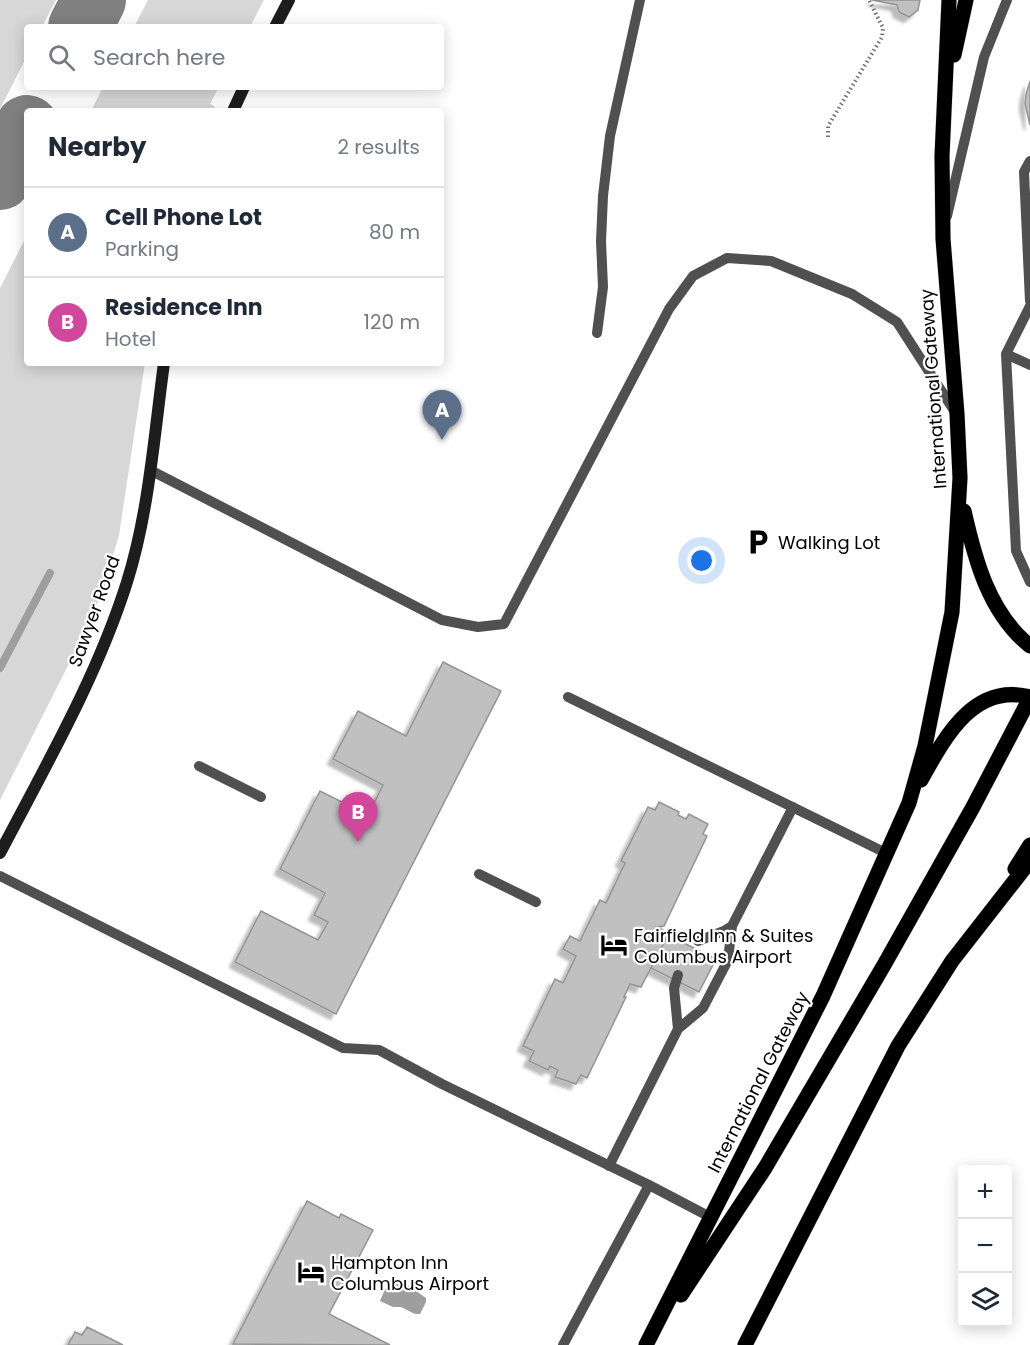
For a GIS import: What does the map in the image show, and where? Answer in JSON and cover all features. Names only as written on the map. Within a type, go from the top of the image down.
[{"type":"main road","points":[[942,156],[949,0]]},
{"type":"main road","points":[[942,156],[956,44],[966,2]]},
{"type":"main road","name":"International Gateway","points":[[647,1345],[824,996],[909,803],[925,746],[952,612],[960,478],[957,414],[942,239],[942,156]]},
{"type":"main road","points":[[960,478],[969,534],[989,591],[1002,616],[1030,646]]},
{"type":"main road","points":[[647,1345],[765,1168],[973,807],[1030,697],[1013,694],[998,696],[973,707],[942,747],[909,803]]},
{"type":"main road","points":[[745,1345],[898,1046],[1030,845]]},
{"type":"main road","points":[[952,961],[1030,861]]},
{"type":"street","points":[[277,24],[289,0]]},
{"type":"street","points":[[234,108],[242,90]]},
{"type":"street","name":"Sawyer Road","points":[[0,853],[87,683],[110,629],[137,545],[150,470],[164,366]]},
{"type":"lane","points":[[597,333],[603,287],[603,196],[610,136],[640,0]]},
{"type":"lane","points":[[942,239],[984,57],[1007,0]]},
{"type":"lane","points":[[1030,161],[1024,172],[1028,219],[1030,301]]},
{"type":"lane","points":[[150,470],[442,620],[478,627],[504,624],[669,309],[693,276],[727,258],[771,261],[852,294],[897,322],[957,414]]},
{"type":"lane","points":[[1030,306],[1006,354],[1016,551],[1030,582]]},
{"type":"lane","points":[[1006,354],[1030,365]]},
{"type":"lane","points":[[568,698],[888,854]]},
{"type":"lane","points":[[199,766],[261,797]]},
{"type":"lane","points":[[678,1029],[703,1008],[728,960],[732,926],[793,807]]},
{"type":"lane","points":[[479,874],[536,902]]},
{"type":"lane","points":[[0,876],[344,1048],[379,1050],[712,1218]]},
{"type":"lane","points":[[698,942],[724,932],[732,926]]},
{"type":"lane","points":[[609,1166],[678,1029],[679,1019],[674,988],[678,975]]},
{"type":"lane","points":[[563,1345],[649,1185]]},
{"type":"path","points":[[828,137],[828,126],[882,37],[883,28],[869,0]]},
{"type":"shaded area","points":[[0,0],[56,0],[44,24],[24,24],[24,62],[0,109]]},
{"type":"shaded area","points":[[148,0],[264,0],[252,24],[136,24]]},
{"type":"shaded area","points":[[102,90],[217,90],[210,104],[214,108],[92,108]]},
{"type":"shaded area","points":[[24,241],[24,366],[145,366],[119,535],[103,591],[86,630],[0,800],[0,288]]},
{"type":"shaded area","points":[[393,1280],[409,1286],[426,1298],[420,1314],[380,1301],[388,1282]]},
{"type":"building","points":[[872,0],[920,0],[918,10],[909,17],[899,12],[897,5]]},
{"type":"building","points":[[1030,81],[1030,125],[1025,104]]},
{"type":"building","points":[[443,662],[501,691],[336,1014],[235,962],[261,911],[318,940],[328,922],[314,915],[325,893],[280,869],[320,791],[368,815],[383,785],[333,759],[358,711],[406,736]]},
{"type":"building","name":"Fairfield Inn & Suites Columbus Airport","points":[[659,802],[679,812],[678,815],[686,819],[689,814],[708,824],[703,834],[707,836],[664,926],[657,927],[669,933],[641,987],[630,984],[587,1078],[581,1075],[576,1084],[555,1077],[558,1070],[550,1066],[548,1070],[529,1061],[534,1051],[523,1046],[555,979],[563,983],[576,956],[563,949],[570,936],[580,941],[600,900],[606,903],[625,863],[621,861],[648,807],[655,810]]},
{"type":"building","points":[[668,935],[716,959],[699,992],[651,968]]},
{"type":"building","name":"Hampton Inn Columbus Airport","points":[[307,1201],[339,1218],[341,1214],[373,1230],[329,1314],[390,1345],[233,1344]]},
{"type":"building","points":[[87,1327],[123,1345],[68,1345],[75,1332],[82,1335]]},
{"type":"waterway","points":[[0,668],[50,573]]},
{"type":"taxiway","points":[[82,24],[94,0]]},
{"type":"taxiway","points":[[0,178],[24,133]]},
{"type":"place","name":"Cell Phone Lot","points":[[442,440]]},
{"type":"place","name":"Walking Lot","points":[[758,542]]},
{"type":"place","name":"Residence Inn","points":[[358,842]]},
{"type":"place","name":"Fairfield Inn & Suites Columbus Airport","points":[[614,945]]},
{"type":"place","name":"Hampton Inn Columbus Airport","points":[[311,1272]]}]
